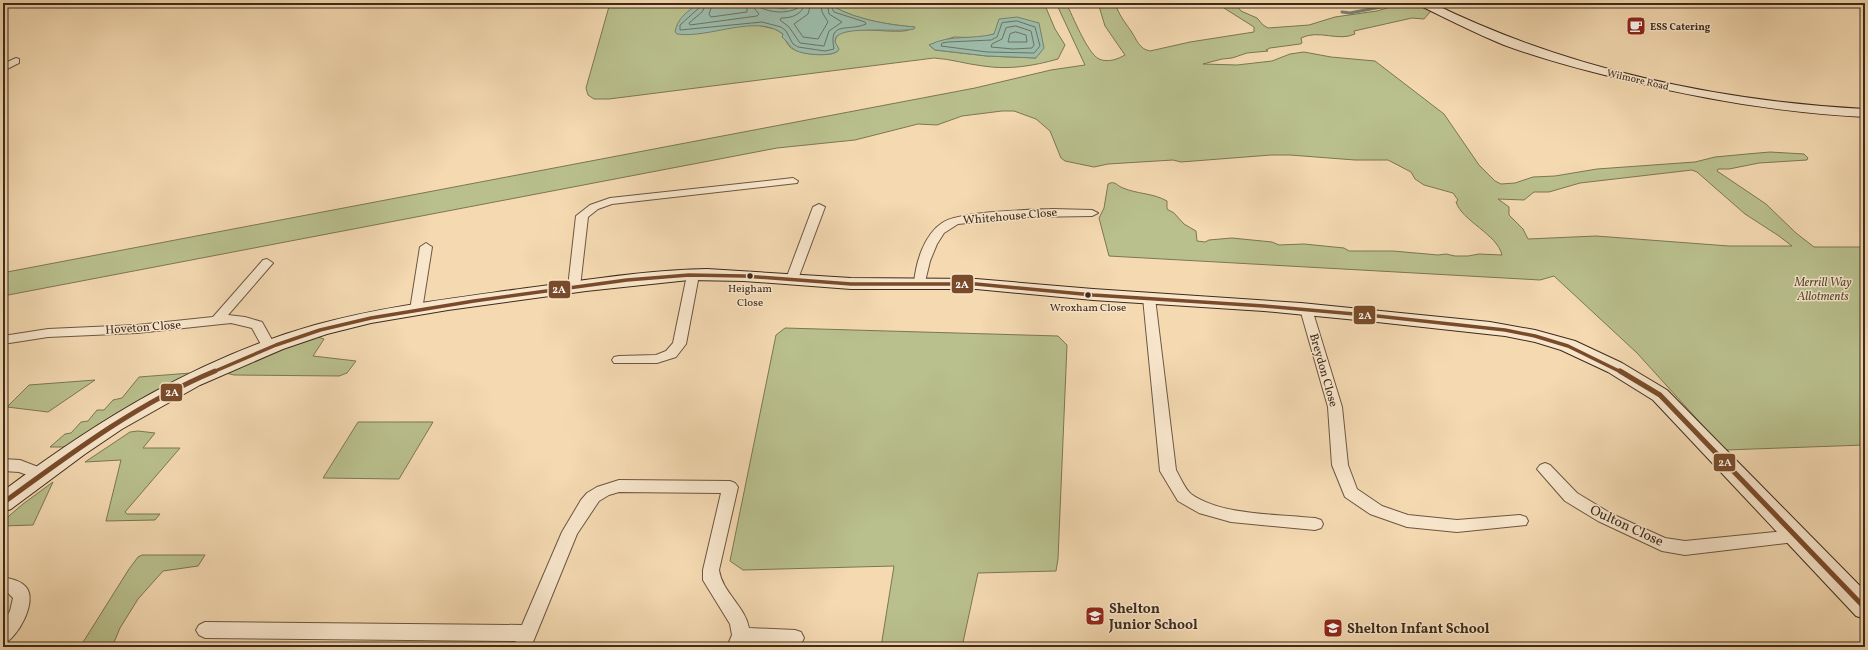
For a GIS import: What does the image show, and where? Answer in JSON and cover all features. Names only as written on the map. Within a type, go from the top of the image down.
[{"type":"street","name":"Wilmore Road","points":[[1423,3],[1476,29],[1521,47],[1566,62],[1701,94],[1742,102],[1828,111],[1865,113]]},
{"type":"street","points":[[3,68],[16,60]]},
{"type":"street","points":[[574,287],[582,216],[594,207],[610,201],[770,180],[793,181]]},
{"type":"street","points":[[792,279],[819,208]]},
{"type":"street","name":"Whitehouse Close","points":[[920,283],[920,272],[935,237],[945,226],[958,220],[1031,212],[1092,212]]},
{"type":"street","points":[[416,310],[426,247]]},
{"type":"street","points":[[218,320],[267,263]]},
{"type":"street","points":[[619,360],[657,359],[670,354],[678,344],[692,275]]},
{"type":"street","points":[[3,503],[102,431],[146,404],[210,371],[269,347],[325,329],[454,303],[658,277],[692,275],[792,279],[838,284],[920,283],[983,285],[1082,294],[1306,309],[1509,331],[1539,336],[1564,344],[1621,370],[1660,394],[1795,536],[1857,591],[1865,608]]},
{"type":"street","points":[[1149,298],[1168,471],[1184,497],[1205,509],[1231,516],[1315,524]]},
{"type":"street","name":"Breydon Close","points":[[1306,309],[1335,407],[1340,465],[1351,493],[1376,510],[1407,521],[1457,526],[1520,521]]},
{"type":"street","name":"Hoveton Close","points":[[3,340],[48,333],[137,329],[218,320],[239,320],[254,323],[259,327],[269,347]]},
{"type":"street","points":[[3,465],[20,466],[41,474]]},
{"type":"street","name":"Oulton Close","points":[[1545,469],[1571,497],[1604,517],[1662,544],[1685,548],[1795,536]]},
{"type":"street","points":[[205,630],[525,640],[570,532],[593,497],[612,487],[730,487],[711,570],[712,580],[739,622],[738,641],[795,638]]},
{"type":"street","points":[[3,584],[16,589],[21,595],[22,600],[19,614],[3,636]]},
{"type":"green space","points":[[610,3],[700,3],[698,4],[757,25],[775,29],[783,34],[783,37],[790,47],[799,52],[821,55],[838,51],[835,43],[836,37],[842,33],[858,30],[903,31],[914,27],[894,25],[854,16],[836,8],[837,3],[1044,3],[1055,29],[1065,45],[1058,59],[1021,67],[1002,68],[934,58],[609,99],[594,99],[588,95],[586,88]],"holes":[[[994,34],[1036,58],[987,56],[935,50],[929,45],[954,37],[980,38]]]},
{"type":"green space","name":"Merrill Way Allotments","points":[[1056,3],[1066,3],[1090,50],[1099,59],[1106,61],[1125,55],[1105,26],[1098,3],[1115,3],[1120,14],[1139,44],[1146,50],[1150,51],[1190,42],[1254,32],[1254,27],[1216,3],[1230,3],[1237,6],[1241,11],[1257,18],[1268,28],[1309,25],[1335,17],[1377,11],[1390,7],[1420,6],[1431,11],[1424,19],[1412,18],[1354,31],[1355,34],[1349,36],[1308,36],[1301,38],[1302,43],[1300,44],[1270,48],[1266,50],[1268,51],[1247,53],[1232,58],[1203,64],[1237,65],[1272,61],[1290,54],[1304,52],[1331,57],[1375,61],[1444,114],[1479,165],[1495,181],[1501,184],[1515,183],[1533,177],[1555,176],[1597,169],[1695,162],[1715,157],[1770,152],[1804,154],[1808,158],[1807,160],[1759,163],[1729,169],[1718,169],[1717,171],[1766,204],[1796,233],[1814,247],[1865,247],[1865,445],[1725,450],[1637,353],[1554,276],[1540,280],[1109,256],[1099,218],[1104,208],[1108,184],[1110,183],[1116,184],[1128,190],[1156,196],[1167,201],[1167,209],[1174,213],[1184,224],[1196,231],[1197,241],[1205,242],[1209,240],[1232,238],[1272,242],[1279,245],[1304,244],[1344,248],[1349,251],[1393,251],[1438,255],[1446,254],[1455,256],[1479,254],[1502,255],[1499,247],[1494,241],[1459,209],[1456,202],[1458,200],[1453,193],[1424,185],[1415,179],[1411,172],[1388,160],[1355,160],[1271,155],[1181,162],[1173,160],[1108,164],[1094,167],[1065,161],[1061,158],[1050,131],[1036,119],[1014,111],[962,116],[937,125],[918,124],[855,140],[777,148],[3,296],[3,278],[7,272],[975,88],[1051,70],[1085,65]],"holes":[[[1692,170],[1697,172],[1745,214],[1792,246],[1729,246],[1596,236],[1528,239],[1523,229],[1509,215],[1509,207],[1498,199],[1524,200],[1534,192],[1549,192],[1580,183]]]},
{"type":"green space","points":[[785,328],[1058,336],[1067,345],[1058,559],[1056,571],[978,573],[962,647],[881,647],[894,566],[743,570],[730,561],[776,335]]},
{"type":"green space","points":[[318,337],[324,339],[313,356],[356,361],[347,373],[339,376],[234,375],[222,372],[246,361]]},
{"type":"green space","points":[[191,373],[138,401],[67,447],[50,447],[65,434],[71,433],[81,422],[88,421],[97,410],[104,410],[113,400],[122,398],[139,377]]},
{"type":"green space","points":[[95,380],[48,412],[7,407],[29,385]]},
{"type":"green space","points":[[358,422],[433,422],[399,479],[323,478]]},
{"type":"green space","points":[[138,431],[155,433],[143,448],[180,448],[125,512],[127,514],[160,514],[155,520],[106,521],[121,460],[85,462],[130,432]]},
{"type":"green space","points":[[53,482],[33,525],[3,526],[3,521]]},
{"type":"green space","points":[[142,555],[205,555],[198,566],[163,571],[138,599],[120,628],[112,647],[80,647],[129,569],[138,557]]},
{"type":"water","points":[[700,3],[758,3],[785,9],[799,3],[837,3],[836,8],[855,16],[895,25],[915,27],[914,29],[906,30],[861,30],[842,33],[836,37],[835,42],[839,49],[838,51],[829,54],[817,55],[795,50],[782,37],[783,34],[772,28],[760,26],[746,26],[690,35],[677,34],[675,32],[678,23],[688,12]]},
{"type":"water","points":[[1017,17],[1039,23],[1044,48],[1036,58],[987,56],[935,50],[929,45],[945,39],[977,37],[994,34],[999,19]]},
{"type":"waterway","points":[[1309,3],[1314,5]]},
{"type":"waterway","points":[[1342,12],[1350,13],[1401,3]]},
{"type":"transit line","name":"2A","points":[[3,503],[77,449],[115,424],[193,380],[276,345],[320,330],[371,318],[474,301],[627,280],[689,275],[744,276],[851,284],[976,284],[1093,295],[1264,306],[1377,316],[1505,330],[1535,336],[1568,346],[1615,368],[1660,395],[1865,608]]},
{"type":"place","name":"ESS Catering","points":[[1636,26]]},
{"type":"place","name":"Heigham Close","points":[[750,276]]},
{"type":"place","name":"Wroxham Close","points":[[1088,295]]},
{"type":"place","name":"Shelton Junior School","points":[[1095,616]]},
{"type":"place","name":"Shelton Infant School","points":[[1333,628]]}]
